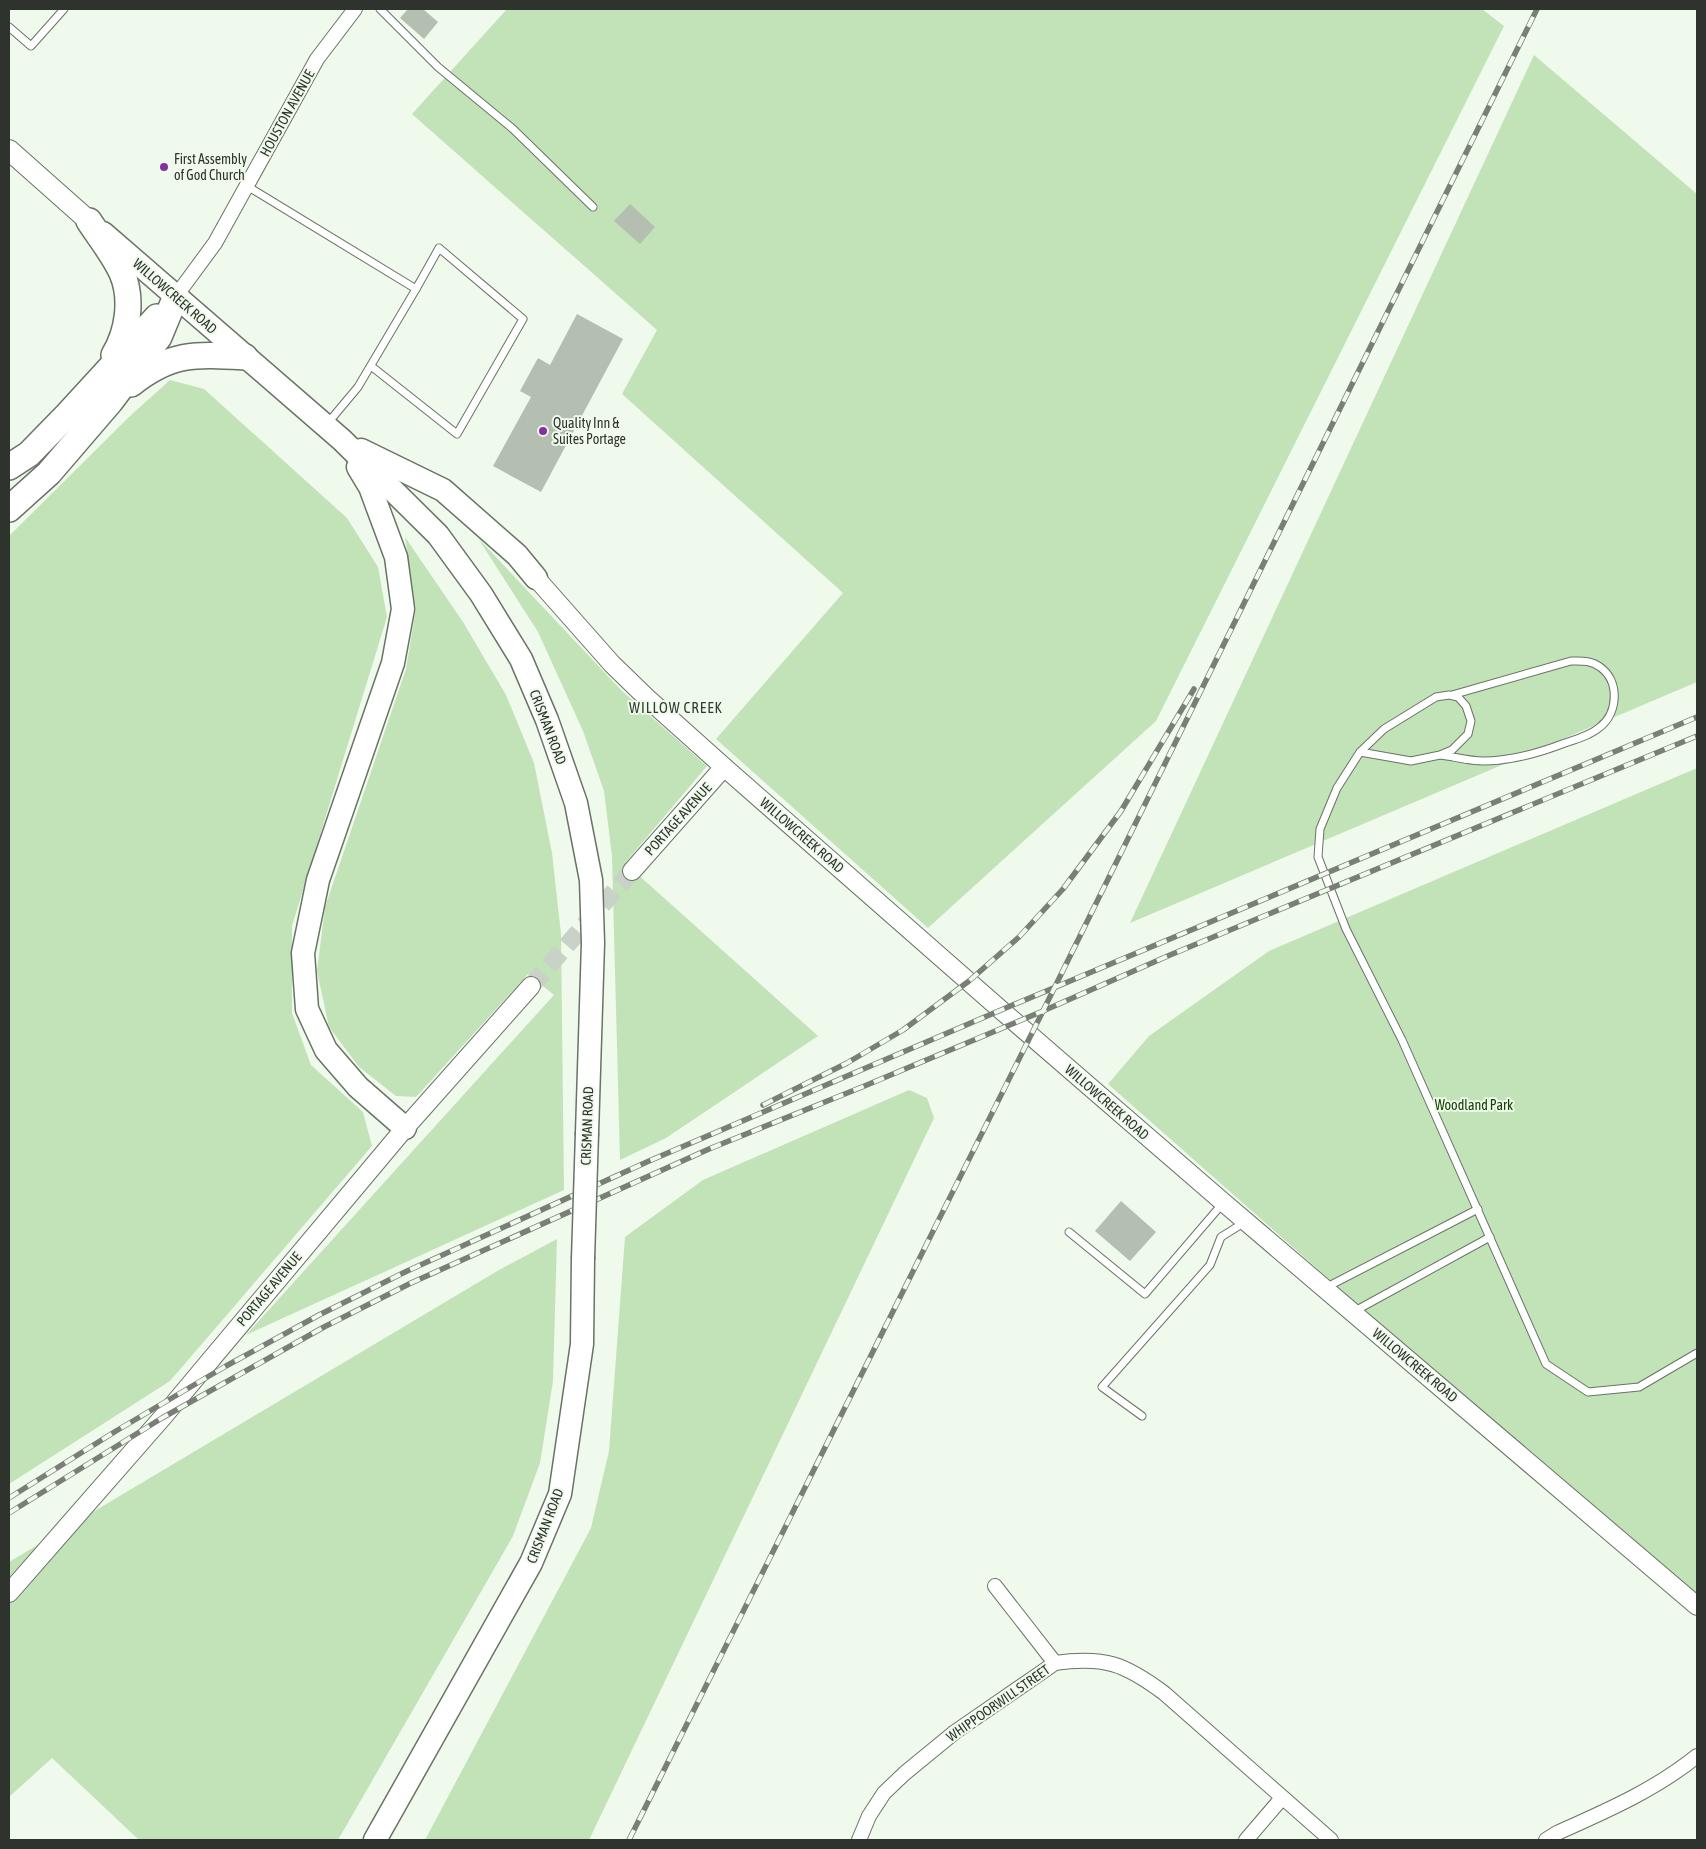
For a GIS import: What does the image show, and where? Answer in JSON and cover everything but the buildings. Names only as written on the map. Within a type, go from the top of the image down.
[{"type":"highway","points":[[89,221],[122,274],[128,303],[127,324],[104,391]]},
{"type":"highway","points":[[9,509],[49,472],[104,391],[176,296]]},
{"type":"highway","points":[[9,467],[29,454],[104,391],[149,370],[176,359],[202,354],[245,357]]},
{"type":"main road","name":"WILLOWCREEK ROAD","points":[[9,150],[334,433]]},
{"type":"main road","points":[[334,433],[443,490],[517,555],[536,578]]},
{"type":"main road","points":[[334,433],[370,486],[396,557],[404,609],[393,663],[318,880],[303,952],[307,1009],[326,1050],[358,1087],[405,1128]]},
{"type":"main road","name":"CRISMAN ROAD","points":[[334,433],[438,535],[481,594],[521,659],[547,720],[576,803],[591,880],[593,943],[582,1344],[560,1494],[532,1563],[375,1840]]},
{"type":"street","name":"HOUSTON AVENUE","points":[[176,296],[215,243],[317,59],[354,9]]},
{"type":"street","name":"WILLOWCREEK ROAD","points":[[536,578],[612,664],[724,767],[1000,1010],[1697,1606]]},
{"type":"street","name":"PORTAGE AVENUE","points":[[632,871],[724,767]]},
{"type":"street","name":"PORTAGE AVENUE","points":[[9,1593],[162,1418],[405,1128],[531,986]]},
{"type":"street","points":[[995,1586],[1055,1663]]},
{"type":"street","name":"WHIPPOORWILL STREET","points":[[859,1840],[869,1816],[884,1793],[905,1773],[955,1732],[1055,1663],[1075,1660],[1122,1666],[1141,1676],[1164,1693],[1331,1840]]},
{"type":"street","points":[[1546,1840],[1557,1833],[1632,1799],[1676,1773],[1697,1756]]},
{"type":"street","points":[[1246,1840],[1282,1798]]},
{"type":"lane","points":[[9,27],[31,46],[64,9]]},
{"type":"lane","points":[[380,9],[438,66],[514,129],[593,207]]},
{"type":"lane","points":[[247,186],[416,289]]},
{"type":"lane","points":[[334,433],[358,387],[439,248],[524,319],[457,434],[371,366]]},
{"type":"lane","points":[[1440,755],[1482,761],[1507,760],[1540,753],[1580,738],[1600,727],[1611,714],[1615,699],[1612,682],[1601,667],[1588,661],[1571,661],[1436,697],[1384,729],[1360,752],[1337,788],[1320,829],[1318,857],[1346,929],[1402,1040],[1546,1364],[1588,1392],[1639,1387],[1697,1353]]},
{"type":"lane","points":[[1360,752],[1411,761],[1440,755],[1452,750],[1468,734],[1471,721],[1466,706],[1458,697],[1449,695]]},
{"type":"lane","points":[[1069,1232],[1145,1294],[1223,1202]]},
{"type":"lane","points":[[1324,1288],[1478,1209]]},
{"type":"lane","points":[[1142,1416],[1102,1387],[1210,1266],[1221,1237],[1246,1222]]},
{"type":"lane","points":[[1353,1313],[1490,1237]]},
{"type":"green space","points":[[507,9],[1482,9],[1504,26],[1156,721],[928,928],[716,739],[843,593],[622,394],[657,330],[412,114]]},
{"type":"green space","points":[[1534,55],[1697,194],[1697,682],[1130,923]]},
{"type":"green space","points":[[170,380],[204,389],[347,518],[378,567],[387,617],[292,926],[292,1013],[311,1065],[363,1112],[372,1146],[170,1381],[9,1484],[9,536],[129,417]]},
{"type":"green space","points":[[405,537],[463,622],[506,695],[534,763],[552,853],[561,934],[564,1190],[246,1335],[554,995],[528,974],[416,1097],[396,1096],[359,1067],[329,1027],[317,971],[325,907],[406,669],[416,609]]},
{"type":"green space","points":[[478,538],[622,691],[707,766],[625,863],[818,1036],[666,1138],[620,1160],[612,856],[604,791],[583,731],[538,632]]},
{"type":"green space","name":"Woodland Park","points":[[1697,768],[1697,1604],[1108,1084],[1149,1036],[1269,951]]},
{"type":"green space","points":[[909,1090],[927,1098],[934,1118],[589,1840],[425,1840],[591,1528],[609,1451],[625,1237],[703,1180]]},
{"type":"green space","points":[[557,1239],[553,1381],[540,1463],[513,1536],[338,1840],[139,1840],[52,1758],[9,1797],[9,1562],[499,1270]]},
{"type":"tunnel","points":[[531,986],[632,871]]},
{"type":"railway","points":[[629,1840],[1043,1011],[1537,9]]},
{"type":"railway","points":[[763,1105],[847,1063],[903,1030],[969,981],[1019,937],[1063,889],[1121,811],[1194,689]]},
{"type":"railway","points":[[9,1498],[116,1431],[226,1366],[319,1315],[405,1272],[649,1161],[1001,1010],[1697,717]]},
{"type":"railway","points":[[9,1513],[162,1418],[324,1327],[411,1283],[709,1149],[862,1087],[1170,955],[1697,736]]},
{"type":"place","name":"First Assembly of God Church","points":[[164,167]]},
{"type":"place","name":"Quality Inn & Suites Portage","points":[[543,431]]},
{"type":"district","name":"WILLOW CREEK","points":[[676,708]]}]
